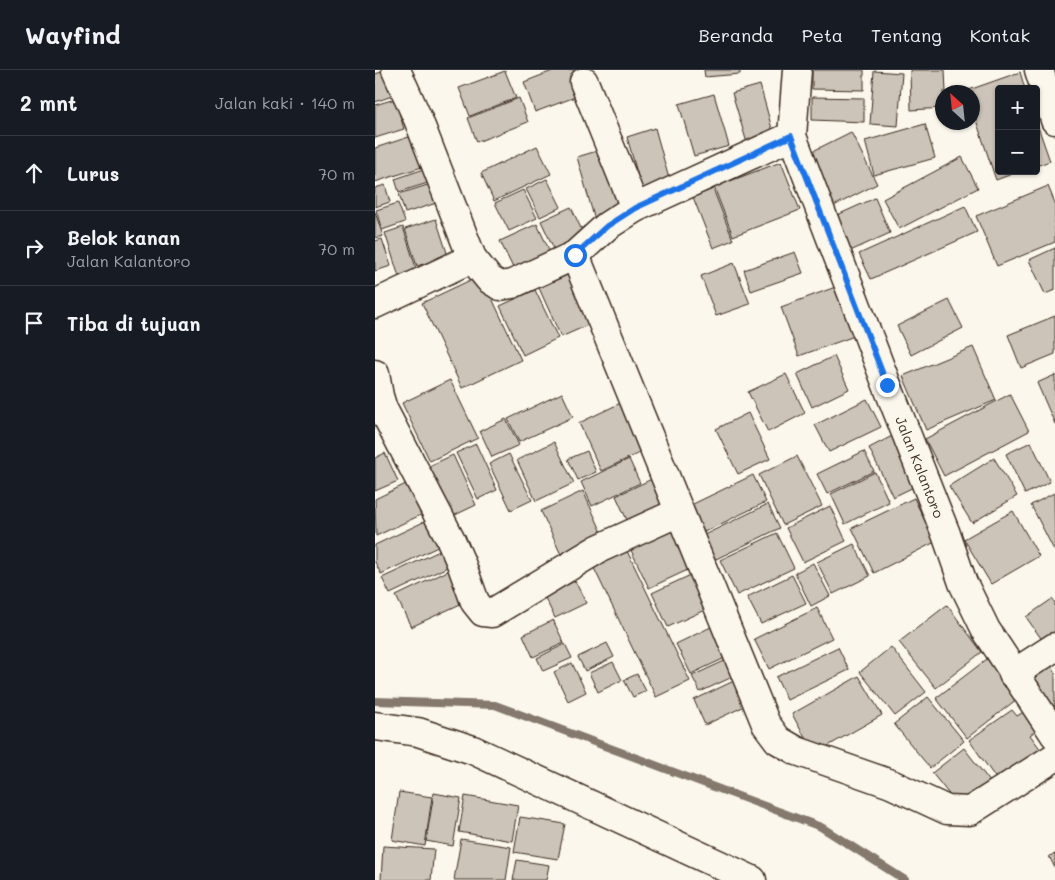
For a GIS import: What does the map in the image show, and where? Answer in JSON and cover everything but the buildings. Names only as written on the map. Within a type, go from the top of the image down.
[{"type":"street","points":[[396,70],[418,119],[472,258],[492,283],[504,286],[575,255],[607,226],[635,208],[791,136]]},
{"type":"street","name":"Jalan Kalantoro","points":[[797,70],[791,136],[946,534],[963,583],[986,630],[1013,674],[1055,735]]},
{"type":"street","points":[[1039,70],[1055,120]]},
{"type":"street","points":[[584,82],[635,208]]},
{"type":"street","points":[[575,255],[766,724],[778,740],[797,751],[891,784],[947,810],[958,812],[970,811],[1055,757]]},
{"type":"street","points":[[375,304],[472,258]]},
{"type":"street","points":[[375,374],[379,396],[379,415],[451,540],[475,602],[483,612],[492,613],[498,610],[598,549],[679,512]]},
{"type":"street","points":[[1013,674],[1055,647]]},
{"type":"street","points":[[375,726],[418,732],[473,750],[752,880]]},
{"type":"waterway","points":[[375,701],[495,705],[821,827],[905,880]]},
{"type":"route","points":[[575,255],[618,217],[791,136],[887,385]]}]
